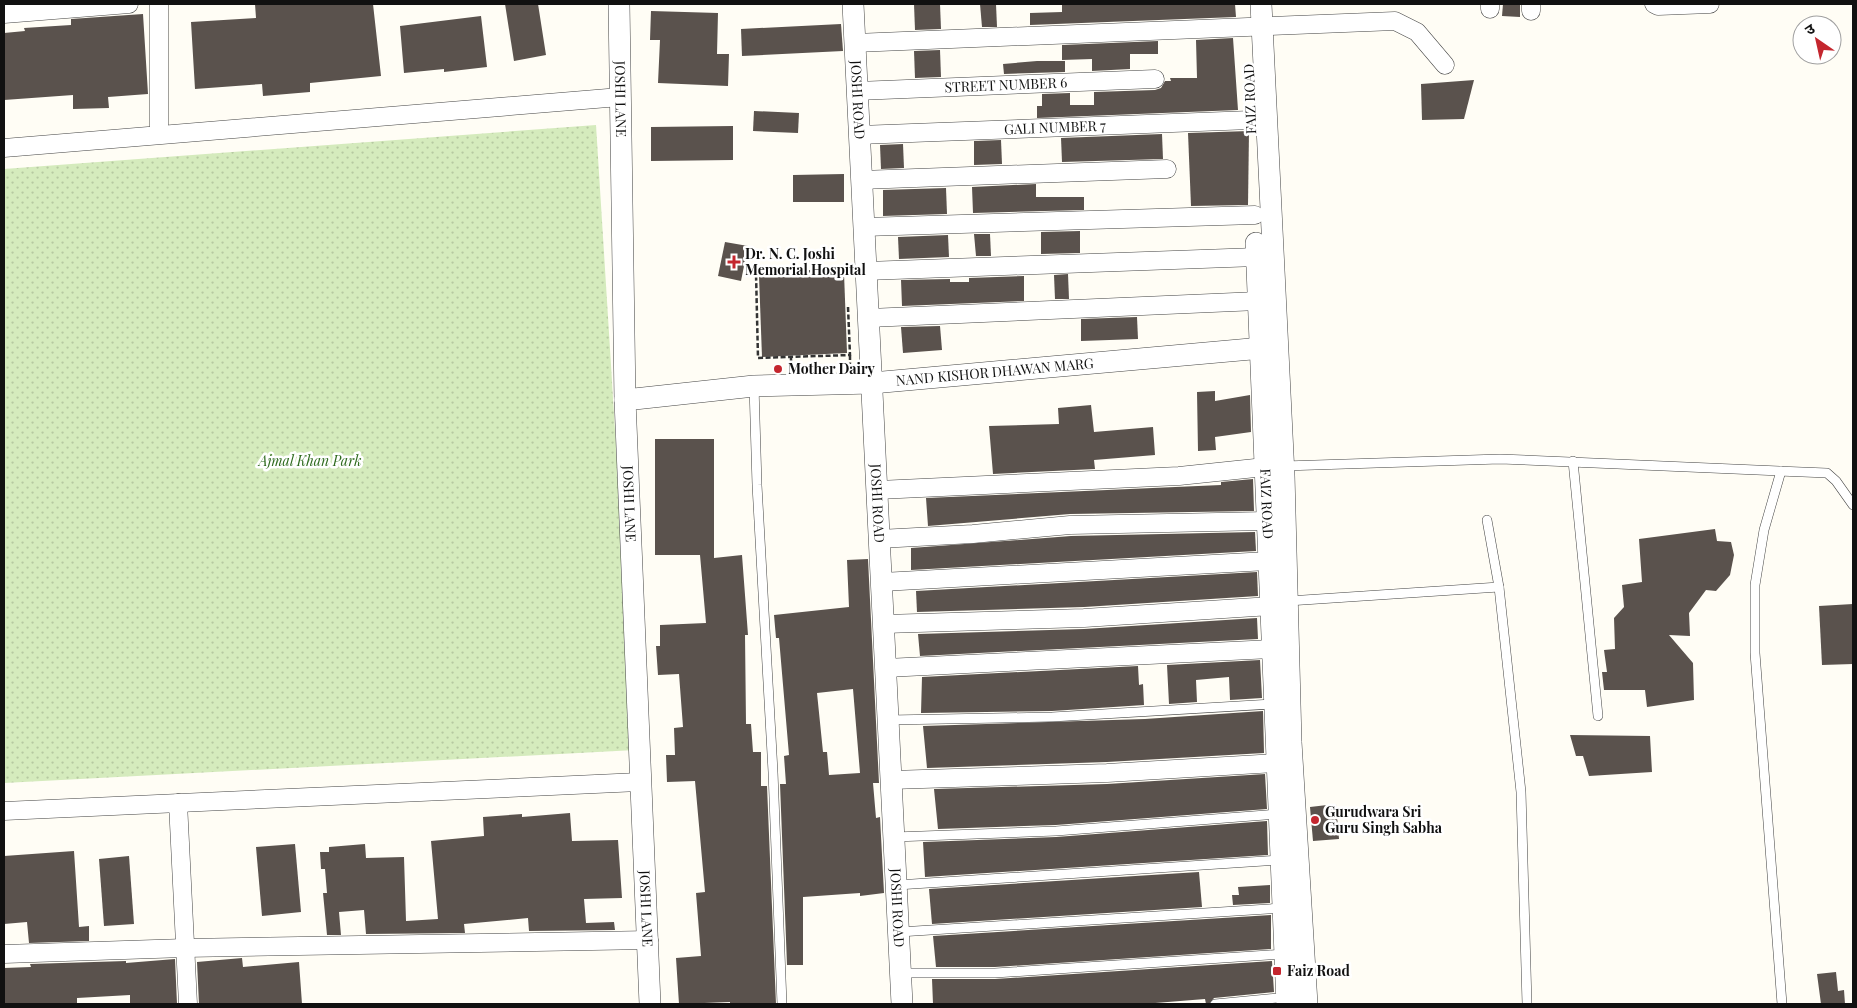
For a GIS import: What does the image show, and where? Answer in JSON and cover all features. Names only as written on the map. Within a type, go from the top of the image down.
[{"type":"street","points":[[4,14],[129,4]]},
{"type":"street","points":[[159,4],[159,134]]},
{"type":"street","name":"JOSHI LANE","points":[[619,4],[625,400],[639,782],[649,940],[650,1004]]},
{"type":"street","name":"JOSHI ROAD","points":[[853,4],[864,227],[857,275],[868,318],[902,1004]]},
{"type":"street","name":"FAIZ ROAD","points":[[1246,4],[1255,27],[1251,120],[1258,301],[1268,348]]},
{"type":"street","points":[[1261,4],[1255,27],[1274,466],[1276,603],[1291,742],[1307,1004]]},
{"type":"street","points":[[1654,4],[1658,6],[1710,4]]},
{"type":"street","points":[[855,42],[1395,21],[1417,32],[1445,65]]},
{"type":"street","name":"STREET NUMBER 6","points":[[857,91],[1155,79]]},
{"type":"street","points":[[4,148],[620,97]]},
{"type":"street","name":"GALI NUMBER 7","points":[[860,135],[1251,120]]},
{"type":"street","points":[[861,180],[1168,169]]},
{"type":"street","points":[[864,227],[1255,215]]},
{"type":"street","points":[[857,275],[1257,257]]},
{"type":"street","points":[[868,318],[1258,301]]},
{"type":"street","name":"NAND KISHOR DHAWAN MARG","points":[[625,400],[754,386],[872,383],[1268,348]]},
{"type":"street","points":[[878,490],[1179,476],[1274,466]]},
{"type":"street","name":"FAIZ ROAD","points":[[1274,466],[1266,521],[1268,561],[1276,603],[1272,649],[1287,1000]]},
{"type":"street","points":[[879,539],[973,534],[1070,525],[1266,521]]},
{"type":"street","points":[[882,582],[1268,561]]},
{"type":"street","points":[[884,624],[1084,618],[1276,603]]},
{"type":"street","points":[[886,668],[1272,649]]},
{"type":"street","points":[[891,780],[1116,772],[1276,763]]},
{"type":"street","points":[[4,811],[639,782]]},
{"type":"street","points":[[178,803],[188,1004]]},
{"type":"street","points":[[4,954],[185,948],[649,940]]},
{"type":"lane","points":[[754,386],[782,1004]]},
{"type":"lane","points":[[1274,466],[1500,458],[1827,473],[1836,481],[1853,505]]},
{"type":"lane","points":[[1573,461],[1598,716]]},
{"type":"lane","points":[[1780,471],[1764,530],[1755,595],[1756,653],[1782,1004]]},
{"type":"lane","points":[[1487,520],[1499,587],[1521,792],[1527,1004]]},
{"type":"lane","points":[[1276,603],[1499,587]]},
{"type":"lane","points":[[888,720],[1052,717],[1274,704]]},
{"type":"lane","points":[[894,837],[1056,831],[1279,814]]},
{"type":"lane","points":[[896,885],[1281,860]]},
{"type":"lane","points":[[899,932],[1283,908]]},
{"type":"lane","points":[[901,973],[995,973],[1284,954]]},
{"type":"lane","points":[[1215,1004],[1287,1000]]},
{"type":"path","points":[[748,274],[847,270],[857,275]]},
{"type":"path","points":[[756,274],[758,358],[850,355],[848,299]]},
{"type":"green space","name":"Ajmal Khan Park","points":[[596,125],[635,750],[4,783],[4,169]]},
{"type":"building","points":[[255,4],[373,4],[381,76],[310,83],[310,92],[263,96],[262,84],[195,89],[191,22],[256,18]]},
{"type":"building","points":[[505,4],[538,4],[546,55],[514,61]]},
{"type":"building","points":[[914,4],[940,4],[941,29],[915,30]]},
{"type":"building","points":[[980,4],[996,4],[997,27],[982,27]]},
{"type":"building","points":[[1062,4],[1235,4],[1236,17],[1030,25],[1030,13],[1062,12]]},
{"type":"building","points":[[1503,4],[1520,4],[1520,17],[1502,16]]},
{"type":"building","points":[[651,11],[718,13],[717,54],[729,54],[728,86],[658,83],[660,40],[650,40]]},
{"type":"building","points":[[143,14],[148,94],[108,97],[109,108],[73,109],[73,95],[4,100],[4,33],[25,31],[24,28],[71,25],[71,19]]},
{"type":"building","points":[[481,16],[487,67],[444,72],[444,69],[404,73],[400,26]]},
{"type":"building","points":[[841,24],[843,51],[742,56],[741,29]]},
{"type":"building","points":[[1233,38],[1238,110],[1037,118],[1037,106],[1042,106],[1042,94],[1070,93],[1070,105],[1094,105],[1094,92],[1155,90],[1161,88],[1165,81],[1171,81],[1170,78],[1197,78],[1196,40]]},
{"type":"building","points":[[1158,41],[1158,54],[1130,54],[1130,69],[1092,71],[1092,59],[1062,60],[1062,45]]},
{"type":"building","points":[[940,50],[941,77],[915,78],[914,51]]},
{"type":"building","points":[[1065,61],[1065,72],[1004,74],[1003,64]]},
{"type":"building","points":[[1474,80],[1464,119],[1422,120],[1421,84]]},
{"type":"building","points":[[754,111],[799,113],[798,133],[753,131]]},
{"type":"building","points":[[733,126],[733,160],[651,161],[651,127]]},
{"type":"building","points":[[1249,131],[1248,205],[1191,206],[1188,133]]},
{"type":"building","points":[[1162,134],[1163,159],[1062,162],[1061,138]]},
{"type":"building","points":[[1001,140],[1002,164],[974,165],[974,141]]},
{"type":"building","points":[[903,144],[904,168],[881,169],[880,145]]},
{"type":"building","points":[[844,174],[844,202],[793,202],[793,175]]},
{"type":"building","points":[[1036,184],[1036,197],[1084,197],[1084,210],[973,213],[972,187]]},
{"type":"building","points":[[946,188],[947,214],[883,216],[883,190]]},
{"type":"building","points":[[1080,231],[1080,253],[1041,254],[1041,232]]},
{"type":"building","points":[[974,234],[990,234],[991,256],[976,256]]},
{"type":"building","points":[[948,235],[949,257],[899,259],[898,237]]},
{"type":"building","points":[[725,242],[748,246],[741,281],[718,276]]},
{"type":"building","points":[[844,273],[847,353],[762,357],[759,276]]},
{"type":"building","points":[[1068,274],[1069,299],[1055,299],[1054,275]]},
{"type":"building","points":[[1024,276],[1024,301],[902,306],[901,280],[950,279],[950,282],[969,282],[969,278]]},
{"type":"building","points":[[1137,317],[1138,339],[1081,341],[1081,319]]},
{"type":"building","points":[[940,326],[942,350],[903,353],[901,327]]},
{"type":"building","points":[[1215,391],[1215,401],[1250,395],[1251,432],[1215,437],[1216,450],[1198,451],[1197,392]]},
{"type":"building","points":[[1091,405],[1094,432],[1153,427],[1155,455],[1094,460],[1095,469],[993,474],[989,426],[1059,424],[1058,408]]},
{"type":"building","points":[[655,439],[714,439],[714,558],[742,555],[748,635],[745,635],[746,724],[751,724],[753,752],[761,752],[761,786],[767,786],[776,1004],[730,1004],[730,1002],[679,1004],[676,958],[701,956],[696,893],[705,892],[695,781],[667,782],[666,755],[675,755],[674,728],[683,727],[679,674],[658,675],[656,646],[660,646],[660,625],[706,623],[700,555],[655,555]]},
{"type":"building","points":[[1253,479],[1254,511],[1070,514],[928,526],[926,498],[1221,485],[1221,482]]},
{"type":"building","points":[[1715,529],[1717,541],[1731,542],[1734,555],[1730,575],[1716,591],[1706,590],[1689,613],[1690,636],[1669,635],[1693,663],[1694,700],[1647,707],[1645,690],[1604,690],[1602,672],[1607,672],[1604,650],[1615,649],[1614,618],[1624,607],[1622,585],[1642,582],[1639,539]]},
{"type":"building","points":[[1255,532],[1256,551],[911,570],[911,548],[1071,536]]},
{"type":"building","points":[[868,559],[879,783],[873,783],[876,818],[880,817],[884,893],[860,896],[860,893],[803,897],[803,965],[787,965],[780,784],[786,784],[784,756],[789,755],[779,638],[776,638],[774,615],[849,607],[847,560]],"holes":[[[853,689],[860,773],[829,775],[827,752],[823,752],[817,693]]]},
{"type":"building","points":[[1257,572],[1258,596],[1084,607],[917,612],[916,591]]},
{"type":"building","points":[[1853,604],[1853,664],[1822,665],[1819,606]]},
{"type":"building","points":[[1257,618],[1258,639],[920,656],[918,634],[1084,629]]},
{"type":"building","points":[[1260,660],[1262,698],[1230,700],[1229,677],[1196,680],[1197,702],[1169,704],[1167,665]]},
{"type":"building","points":[[1138,666],[1139,685],[1143,684],[1144,705],[1052,711],[921,713],[922,677]]},
{"type":"building","points":[[1263,711],[1264,753],[1107,762],[927,768],[923,726],[1145,719]]},
{"type":"building","points":[[1570,735],[1650,736],[1652,772],[1589,776],[1583,756],[1576,756]]},
{"type":"building","points":[[1265,774],[1267,809],[1056,825],[938,829],[934,789],[1107,784]]},
{"type":"building","points":[[1336,804],[1339,839],[1313,841],[1310,807]]},
{"type":"building","points":[[570,813],[572,841],[618,840],[622,898],[584,899],[586,923],[614,922],[615,930],[529,931],[528,918],[464,924],[465,933],[366,934],[364,910],[339,912],[341,935],[327,935],[323,893],[327,893],[325,869],[321,869],[320,852],[329,852],[329,847],[365,844],[366,858],[404,857],[406,921],[438,919],[431,841],[484,836],[483,817],[522,814],[522,817]]},
{"type":"building","points":[[1267,821],[1268,855],[925,877],[923,842],[1056,837]]},
{"type":"building","points":[[295,844],[301,912],[262,916],[256,847]]},
{"type":"building","points":[[74,851],[79,927],[89,926],[89,941],[29,943],[27,922],[4,924],[4,856]]},
{"type":"building","points":[[129,856],[134,924],[104,926],[99,859]]},
{"type":"building","points":[[1199,872],[1202,907],[932,924],[929,889]]},
{"type":"building","points":[[1270,885],[1270,903],[1233,905],[1232,895],[1239,895],[1238,887]]},
{"type":"building","points":[[1271,915],[1271,949],[995,967],[936,967],[933,936]]},
{"type":"building","points":[[242,958],[243,967],[299,962],[302,1004],[199,1004],[197,962]]},
{"type":"building","points":[[175,959],[177,1004],[130,1004],[130,995],[77,998],[77,1004],[4,1004],[4,968],[31,967],[30,964],[126,961],[126,963]]},
{"type":"building","points":[[1272,961],[1274,992],[1214,998],[1209,1004],[1206,1004],[1205,999],[1143,1004],[933,1004],[932,979],[995,979]]},
{"type":"building","points":[[1836,972],[1838,991],[1844,990],[1845,1004],[1821,1004],[1817,974]]},
{"type":"place","name":"Dr. N. C. Joshi Memorial Hospital","points":[[734,262]]},
{"type":"place","name":"Mother Dairy","points":[[778,369]]},
{"type":"place","name":"Gurudwara Sri Guru Singh Sabha","points":[[1315,820]]},
{"type":"place","name":"Faiz Road","points":[[1277,971]]}]
